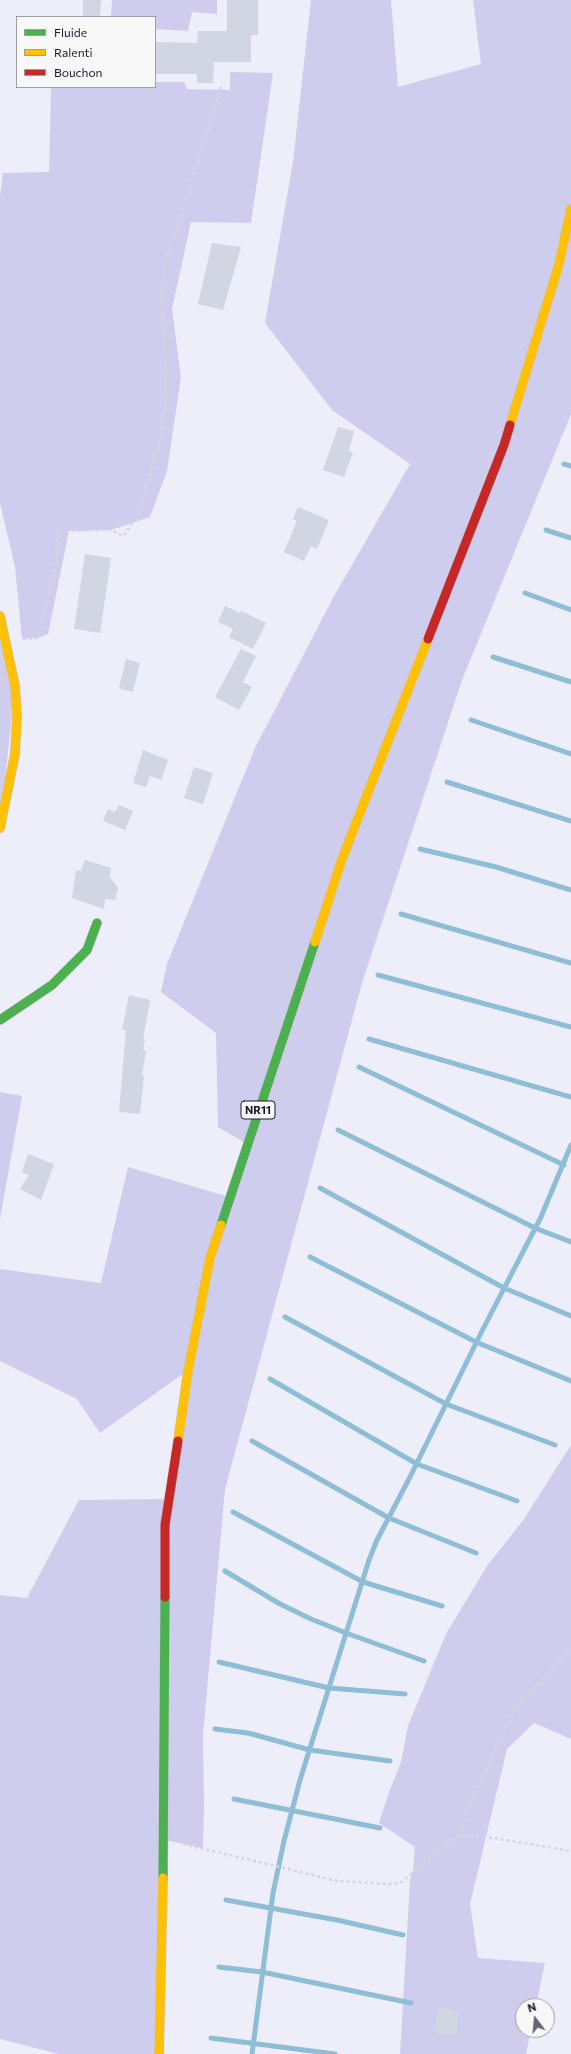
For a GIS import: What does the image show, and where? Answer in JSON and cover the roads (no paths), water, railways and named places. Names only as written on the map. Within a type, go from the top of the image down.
[{"type":"main road","name":"NR11","points":[[159,2054],[164,1840],[165,1524],[188,1371],[210,1258],[342,859],[504,445],[559,264],[571,209]]},
{"type":"main road","points":[[0,616],[15,686],[17,716],[15,754],[0,828]]},
{"type":"main road","points":[[0,1020],[52,985],[87,950],[97,923]]},
{"type":"waterway","points":[[564,464],[571,466]]},
{"type":"waterway","points":[[546,530],[571,538]]},
{"type":"waterway","points":[[525,593],[571,610]]},
{"type":"waterway","points":[[493,657],[571,682]]},
{"type":"waterway","points":[[471,720],[571,754]]},
{"type":"waterway","points":[[447,782],[571,821]]},
{"type":"waterway","points":[[420,849],[496,867],[571,890]]},
{"type":"waterway","points":[[401,914],[571,963]]},
{"type":"waterway","points":[[378,975],[571,1027]]},
{"type":"waterway","points":[[369,1039],[571,1097]]},
{"type":"waterway","points":[[359,1067],[564,1165]]},
{"type":"waterway","points":[[338,1130],[535,1228],[571,1242]]},
{"type":"waterway","points":[[252,2054],[273,1893],[284,1841],[300,1780],[369,1560],[377,1540],[541,1217],[571,1145]]},
{"type":"waterway","points":[[320,1188],[504,1288],[571,1316]]},
{"type":"waterway","points":[[310,1257],[476,1342],[571,1381]]},
{"type":"waterway","points":[[285,1317],[446,1404],[555,1445]]},
{"type":"waterway","points":[[270,1379],[417,1464],[517,1501]]},
{"type":"waterway","points":[[252,1441],[389,1518],[476,1553]]},
{"type":"waterway","points":[[233,1512],[363,1582],[442,1606]]},
{"type":"waterway","points":[[225,1571],[280,1604],[311,1619],[424,1661]]},
{"type":"waterway","points":[[219,1662],[329,1688],[405,1694]]},
{"type":"waterway","points":[[215,1729],[248,1733],[310,1750],[390,1761]]},
{"type":"waterway","points":[[234,1799],[380,1828]]},
{"type":"waterway","points":[[226,1900],[337,1920],[403,1935]]},
{"type":"waterway","points":[[219,1967],[262,1972],[411,2003]]},
{"type":"waterway","points":[[211,2038],[335,2054]]}]
